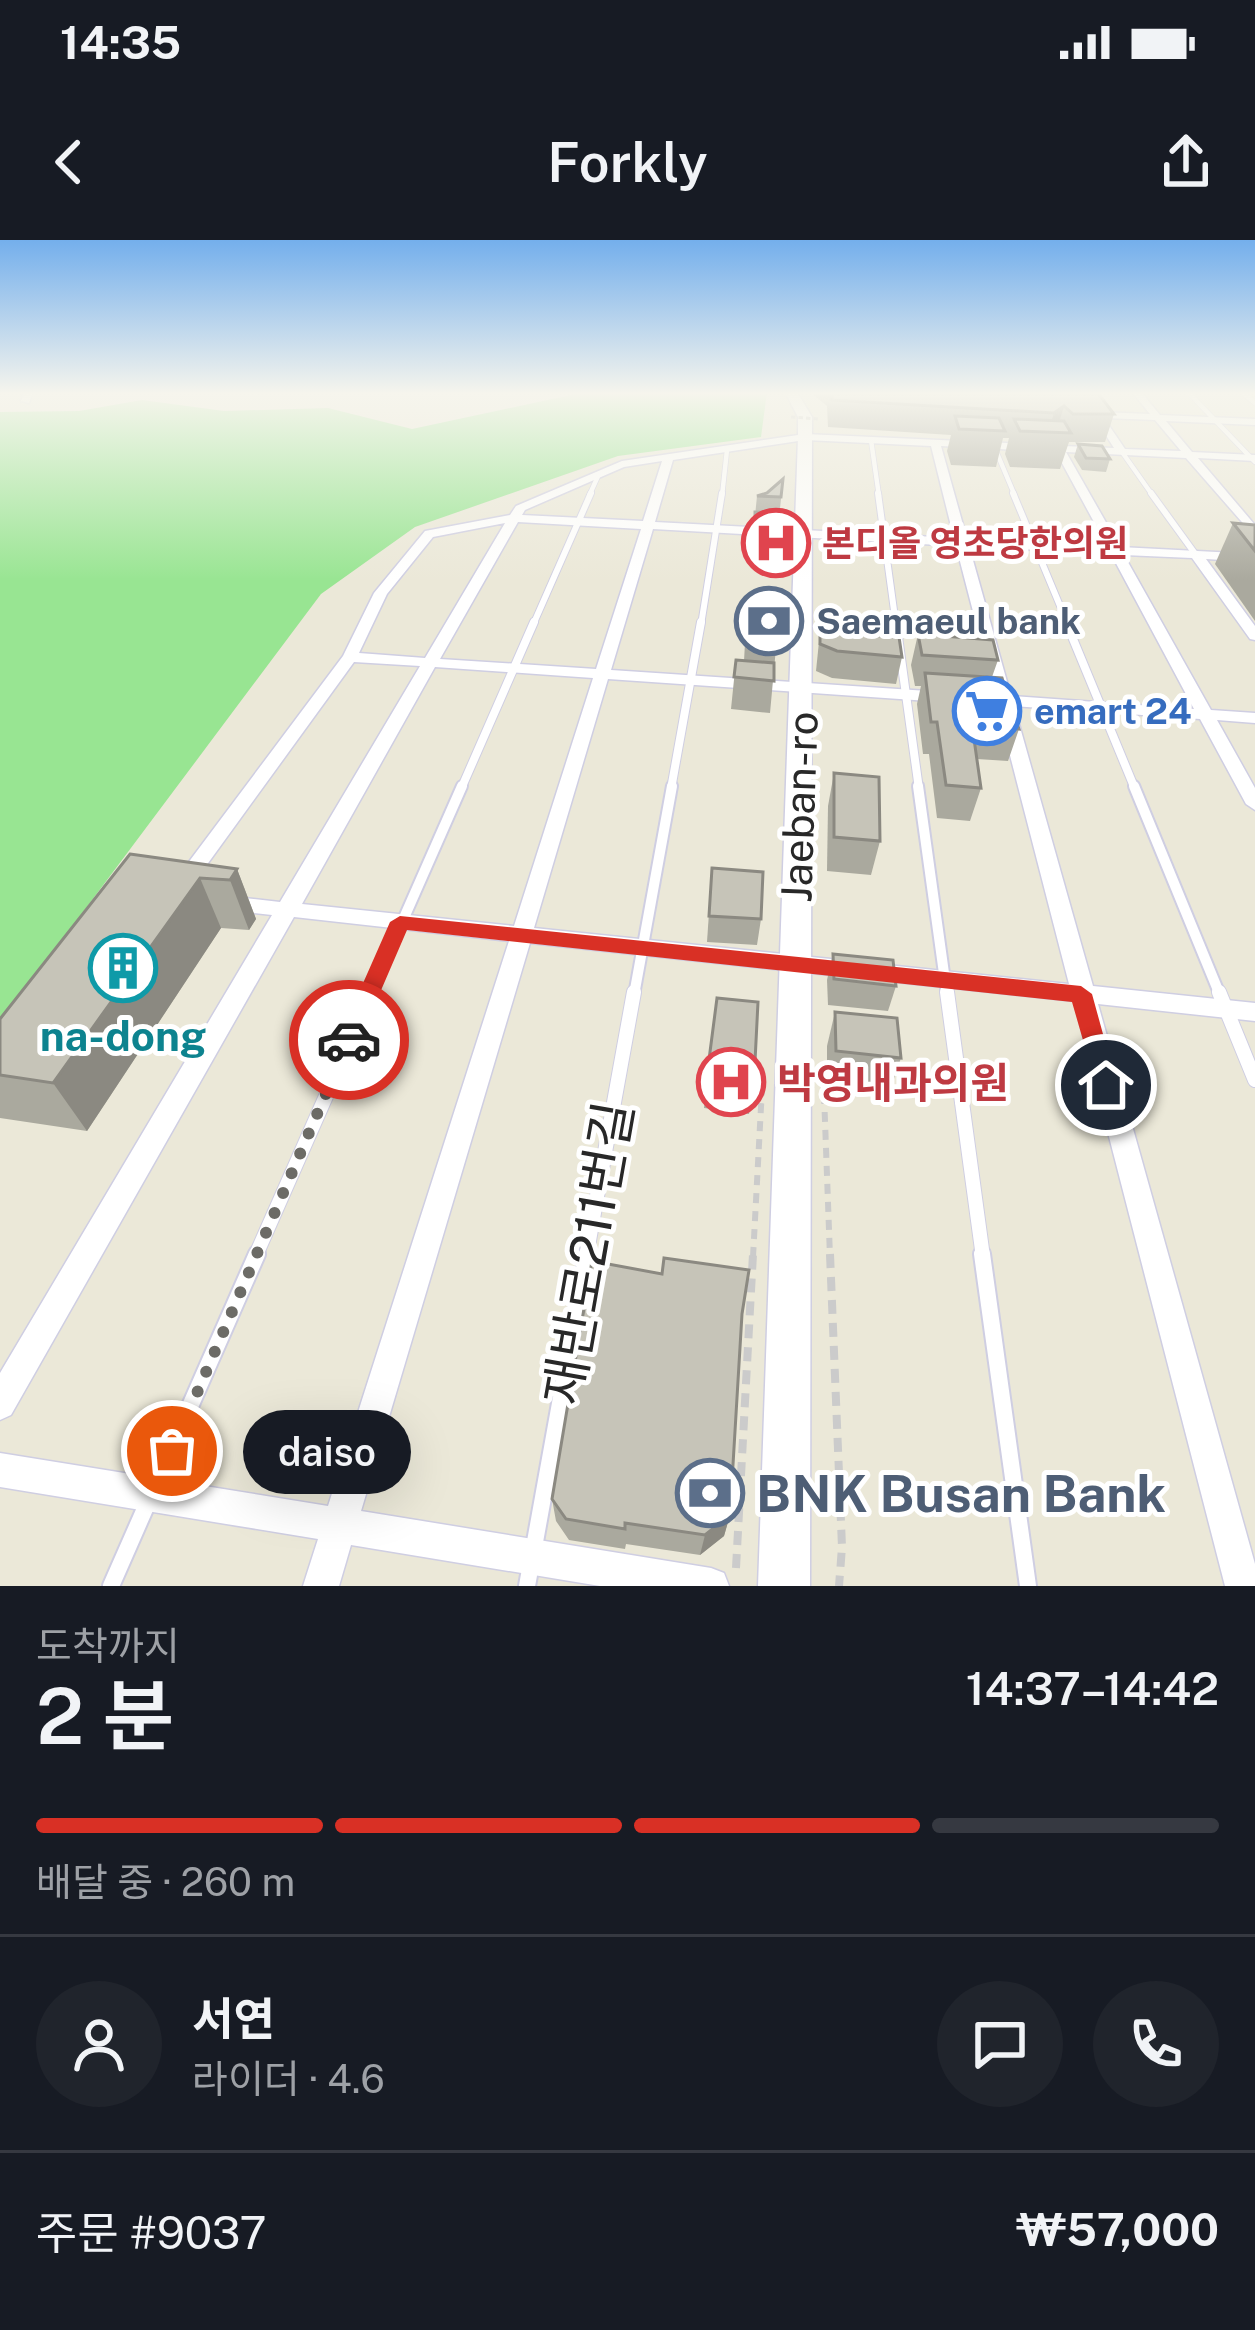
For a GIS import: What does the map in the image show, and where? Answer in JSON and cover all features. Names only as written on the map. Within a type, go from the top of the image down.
[{"type":"main road","name":"Jaeban-ro","points":[[784,1586],[805,455]]},
{"type":"street","points":[[0,1404],[511,518],[520,508],[622,464],[687,455]]},
{"type":"street","points":[[938,455],[998,700],[1243,1586]]},
{"type":"street","points":[[1064,455],[1255,804]]},
{"type":"street","points":[[1185,455],[1254,459]]},
{"type":"street","points":[[1189,455],[1255,533]]},
{"type":"street","points":[[321,1586],[669,457]]},
{"type":"street","points":[[1255,558],[511,518],[429,534],[381,593],[350,657],[171,898],[1255,1012]]},
{"type":"street","points":[[1196,555],[1255,636]]},
{"type":"street","points":[[350,657],[968,698]]},
{"type":"street","points":[[998,700],[1255,718]]},
{"type":"street","points":[[0,1470],[340,1526],[530,1572],[711,1586]]},
{"type":"lane","name":"재반로211번길","points":[[530,1572],[644,950],[718,529],[726,455]]},
{"type":"lane","points":[[873,455],[1028,1586]]},
{"type":"lane","points":[[998,455],[1255,1080]]},
{"type":"lane","points":[[1124,455],[1196,555]]},
{"type":"lane","points":[[112,1586],[599,474]]},
{"type":"path","points":[[735,1586],[762,1081]]},
{"type":"path","points":[[824,1084],[839,1586]]},
{"type":"green space","points":[[0,455],[627,455],[415,527],[321,594],[0,1023]]},
{"type":"building","points":[[783,479],[781,497],[757,496],[767,493]]},
{"type":"building","points":[[755,512],[779,513],[779,520],[755,519]]},
{"type":"building","points":[[1233,523],[1255,525],[1255,551]]},
{"type":"building","points":[[749,624],[778,626],[775,645],[745,643]]},
{"type":"building","points":[[820,632],[899,637],[902,657],[837,651],[820,644]]},
{"type":"building","points":[[918,634],[993,640],[998,660],[922,655]]},
{"type":"building","points":[[736,660],[774,663],[774,681],[734,677]]},
{"type":"building","points":[[925,673],[1002,678],[1019,729],[972,725],[981,788],[946,785]]},
{"type":"building","points":[[834,773],[879,777],[880,841],[834,837]]},
{"type":"building","points":[[130,854],[237,869],[230,880],[200,878],[53,1083],[0,1075],[0,1019]]},
{"type":"building","points":[[712,868],[763,872],[761,919],[709,916]]},
{"type":"building","points":[[833,954],[893,960],[896,986],[834,979]]},
{"type":"building","points":[[717,998],[758,1002],[754,1081],[707,1075]]},
{"type":"building","points":[[835,1012],[897,1018],[901,1058],[836,1051]]},
{"type":"building","points":[[664,1258],[749,1270],[730,1515],[705,1535],[566,1519],[552,1499],[592,1261],[662,1274]]},
{"type":"way so far","points":[[172,1451],[349,1040]]},
{"type":"place","name":"본디올 영초당한의원","points":[[776,543]]},
{"type":"place","name":"Saemaeul bank","points":[[769,621]]},
{"type":"place","name":"emart 24","points":[[987,711]]},
{"type":"place","name":"na-dong","points":[[123,968]]},
{"type":"place","name":"박영내과의원","points":[[731,1082]]},
{"type":"place","name":"daiso","points":[[172,1451]]},
{"type":"place","name":"BNK Busan Bank","points":[[710,1493]]},
{"type":"route","points":[[349,1040],[400,922],[1081,994],[1106,1085]]}]
